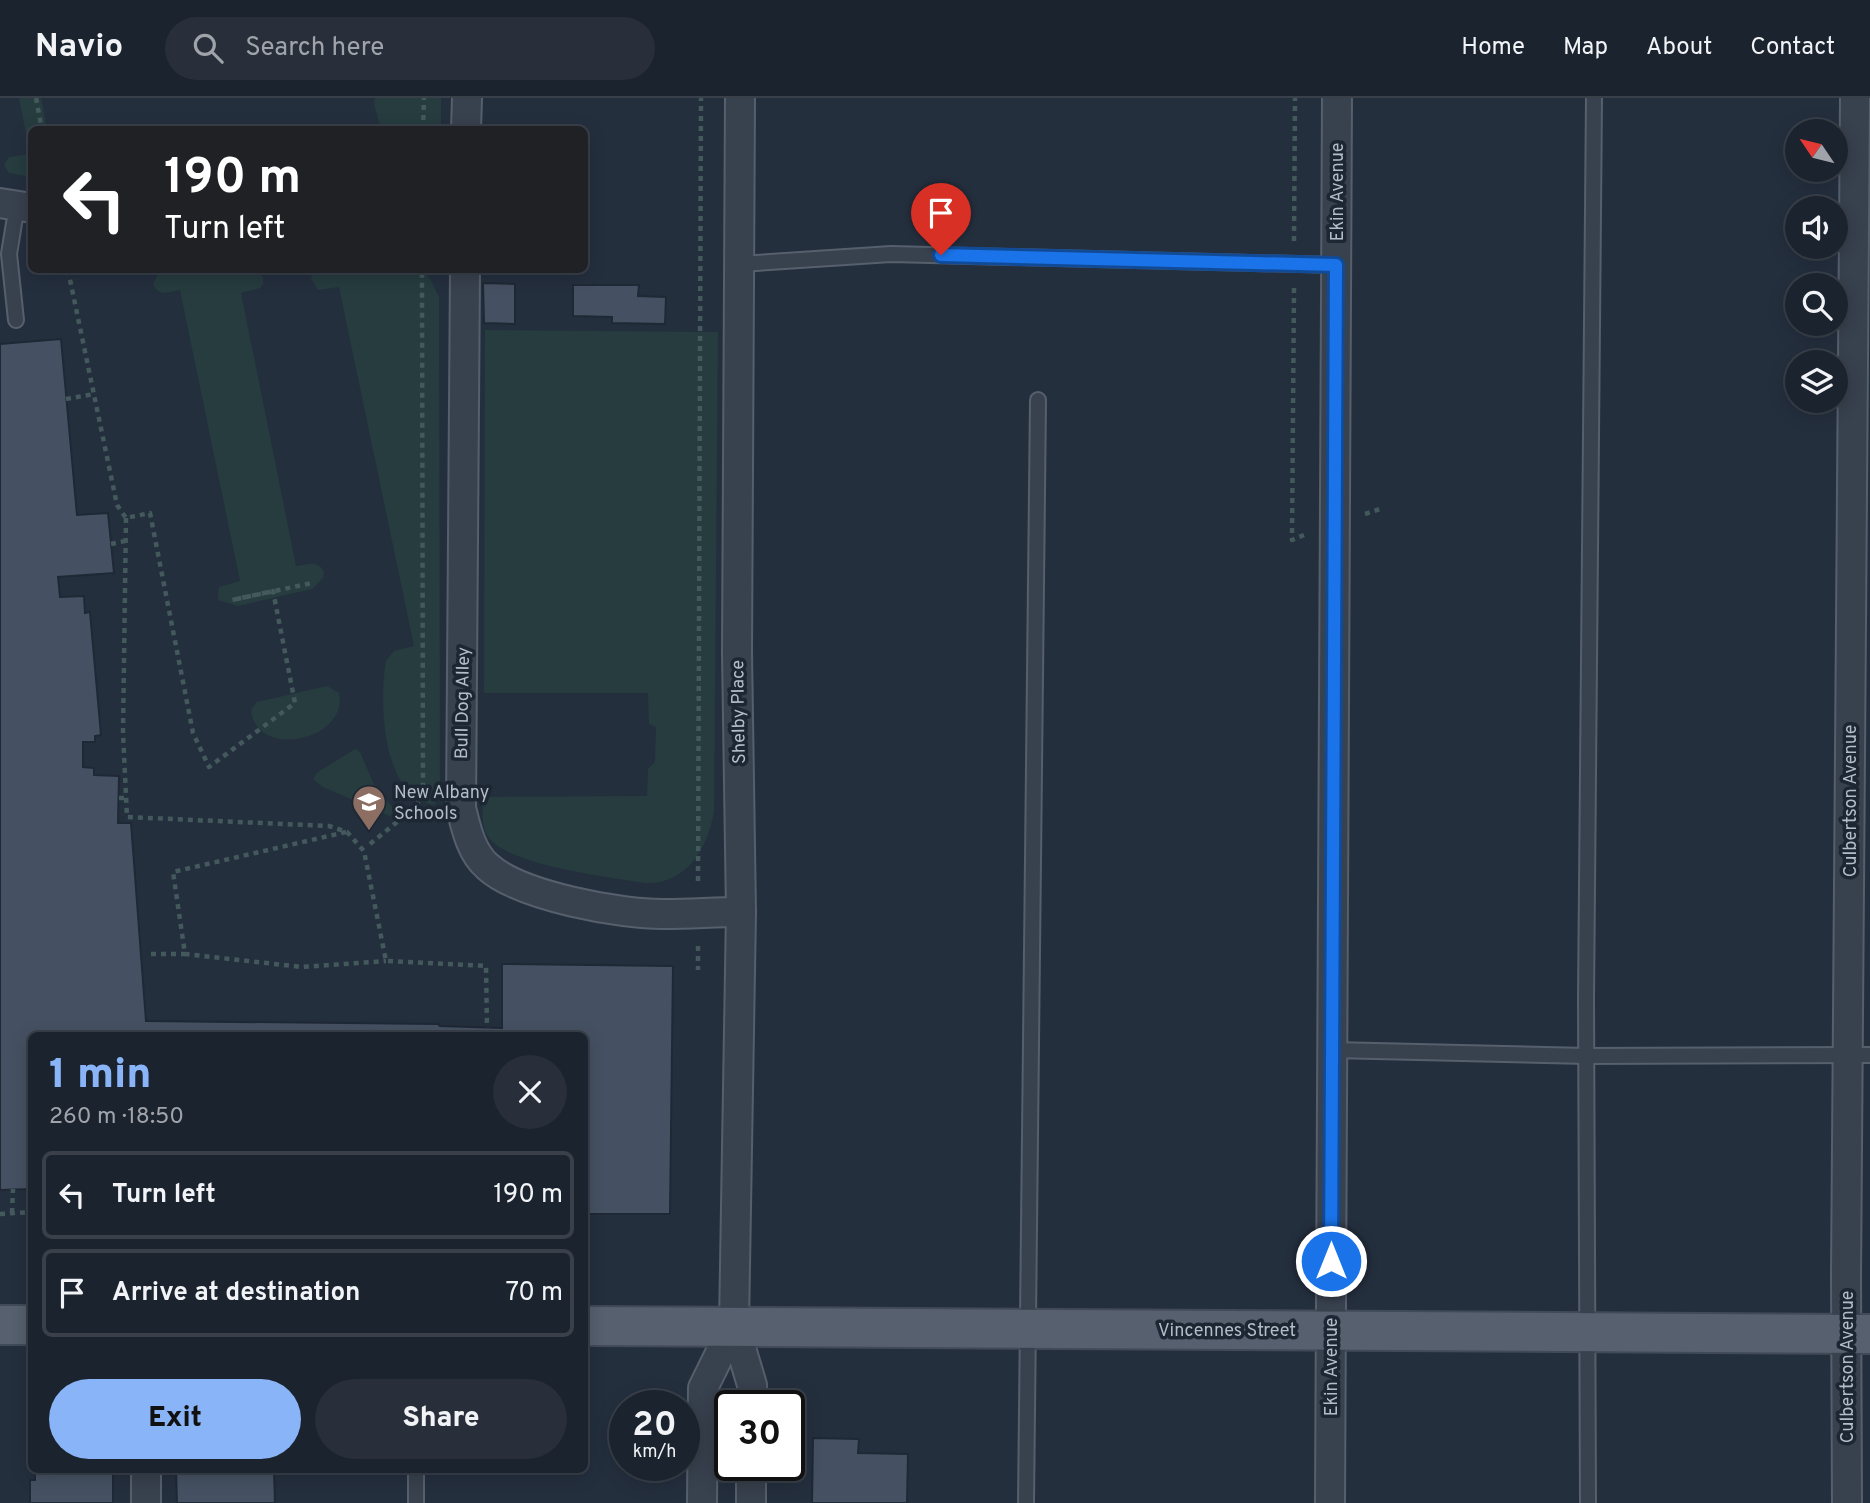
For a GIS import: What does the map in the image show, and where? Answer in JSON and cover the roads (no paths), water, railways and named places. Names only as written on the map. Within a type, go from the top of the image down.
[{"type":"main road","points":[[0,1325],[28,1325]]},
{"type":"main road","name":"Vincennes Street","points":[[588,1326],[1858,1334]]},
{"type":"street","points":[[466,126],[467,98]]},
{"type":"street","name":"Shelby Place","points":[[740,98],[737,652],[741,912],[734,1325],[752,1390]]},
{"type":"street","name":"Ekin Avenue","points":[[1330,1503],[1337,98]]},
{"type":"street","name":"Culbertson Avenue","points":[[1847,1503],[1858,1334],[1855,98]]},
{"type":"street","name":"Bull Dog Alley","points":[[466,273],[461,808],[469,839],[485,866],[512,883],[538,893],[595,906],[664,915],[741,912]]},
{"type":"street","name":"Shelby Place","points":[[702,1503],[703,1388],[734,1325]]},
{"type":"street","points":[[146,1473],[146,1503]]},
{"type":"street","points":[[751,1481],[751,1503]]},
{"type":"lane","points":[[1588,1503],[1587,1056],[1594,98]]},
{"type":"lane","points":[[16,205],[9,254],[16,320]]},
{"type":"lane","points":[[740,264],[891,254],[1336,265]]},
{"type":"lane","points":[[1026,1503],[1038,400]]},
{"type":"lane","points":[[1332,1050],[1587,1056],[1859,1055]]},
{"type":"lane","points":[[416,1473],[416,1503]]},
{"type":"place","name":"New Albany Schools","points":[[369,832]]}]
